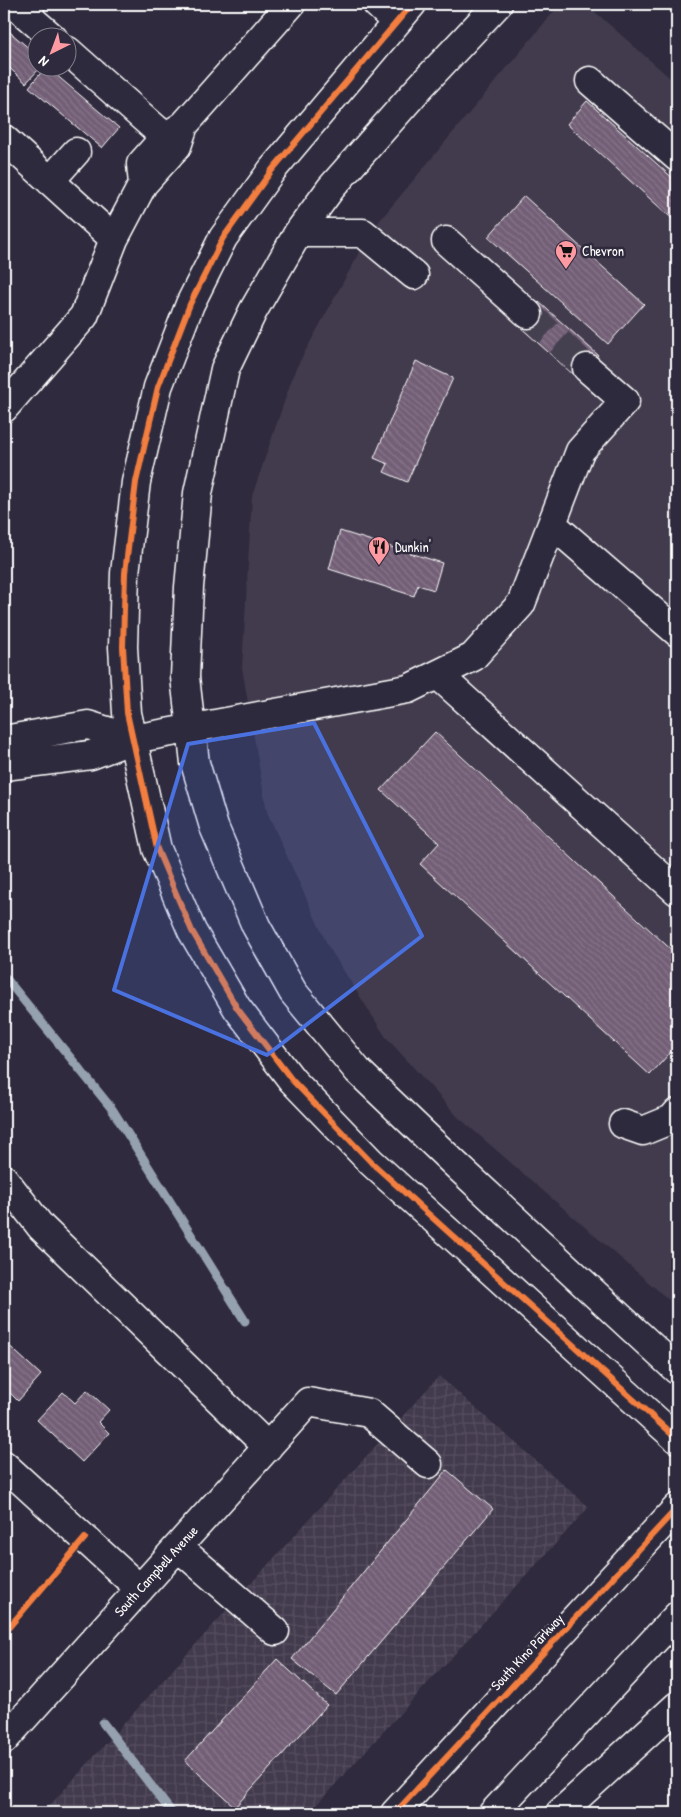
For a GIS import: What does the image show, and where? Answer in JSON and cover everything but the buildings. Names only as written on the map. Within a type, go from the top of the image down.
[{"type":"main road","points":[[30,4],[24,12],[42,28]]},
{"type":"main road","points":[[174,131],[291,4]]},
{"type":"main road","points":[[498,4],[419,88],[331,188],[298,233],[253,311],[225,369],[198,493],[188,596],[185,677],[195,763],[214,826],[256,926],[293,992],[358,1071],[455,1164],[677,1370]]},
{"type":"main road","points":[[395,10],[272,170],[224,238],[190,304],[158,387],[136,482],[125,573],[123,647],[127,713],[157,849],[192,931],[237,1008],[292,1080],[371,1162],[677,1439]]},
{"type":"main road","points":[[4,408],[84,316],[114,239],[143,184],[177,146],[174,131],[78,59]]},
{"type":"main road","points":[[590,81],[677,157]]},
{"type":"main road","points":[[4,139],[114,239]]},
{"type":"main road","points":[[50,181],[76,152]]},
{"type":"main road","points":[[298,233],[362,233],[414,275]]},
{"type":"main road","points":[[446,241],[528,314]]},
{"type":"main road","points":[[4,766],[91,755],[133,739],[408,689],[473,657],[521,604],[580,450],[625,401],[587,368]]},
{"type":"main road","points":[[552,524],[677,632]]},
{"type":"main road","points":[[438,675],[677,892]]},
{"type":"main road","points":[[4,740],[88,725],[133,739]]},
{"type":"main road","points":[[623,1124],[643,1131],[672,1119],[677,1113]]},
{"type":"main road","points":[[4,1179],[41,1227],[268,1447]]},
{"type":"main road","name":"South Campbell Avenue","points":[[7,1729],[140,1589],[308,1402],[369,1413],[428,1464]]},
{"type":"main road","points":[[4,1465],[140,1589]]},
{"type":"main road","name":"South Kino Parkway","points":[[396,1813],[677,1508]]},
{"type":"main road","points":[[178,1547],[276,1631]]},
{"type":"main road","points":[[493,1813],[677,1616]]},
{"type":"main road","points":[[560,1813],[677,1706]]},
{"type":"highlighted area","points":[[314,723],[422,936],[267,1055],[114,990],[188,744]]},
{"type":"shaded area","points":[[560,4],[586,4],[677,84],[677,1307],[458,1117],[385,1036],[328,946],[267,812],[242,668],[252,496],[295,370],[371,231]]},
{"type":"shaded area","points":[[439,1376],[589,1507],[309,1813],[43,1813]]},
{"type":"waterway","points":[[4,976],[112,1109],[245,1321]]},
{"type":"waterway","points":[[103,1723],[172,1813]]},
{"type":"tunnel","points":[[528,314],[587,368]]},
{"type":"cycle path","points":[[412,4],[272,170],[223,238],[190,304],[158,387],[136,482],[125,573],[123,647],[127,713],[157,849],[192,931],[237,1008],[292,1080],[371,1162],[677,1439]]},
{"type":"cycle path","points":[[395,1813],[677,1508]]},
{"type":"cycle path","points":[[4,1633],[85,1538]]},
{"type":"place","name":"Chevron","points":[[566,270]]},
{"type":"place","name":"Dunkin'","points":[[379,566]]}]
